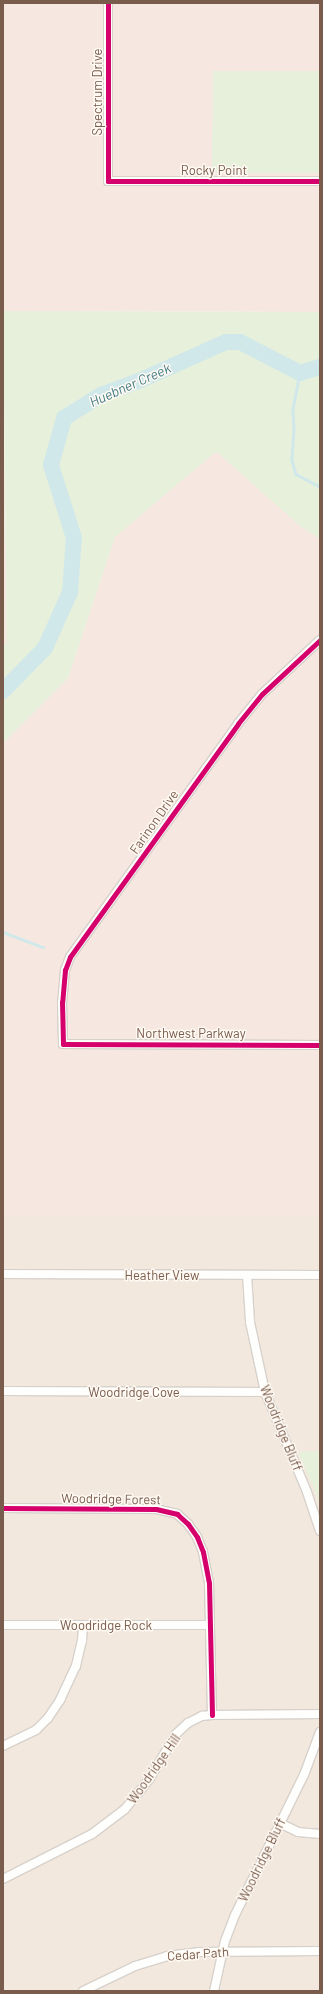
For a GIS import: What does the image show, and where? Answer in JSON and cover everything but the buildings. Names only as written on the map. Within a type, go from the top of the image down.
[{"type":"street","name":"Spectrum Drive","points":[[108,3],[108,181]]},
{"type":"street","name":"Rocky Point","points":[[108,181],[320,181]]},
{"type":"street","name":"Farinon Drive","points":[[63,1044],[62,1002],[65,970],[70,957],[238,724],[262,694],[320,640]]},
{"type":"street","name":"Northwest Parkway","points":[[63,1044],[320,1045]]},
{"type":"street","name":"Heather View","points":[[3,1274],[320,1276]]},
{"type":"street","name":"Woodridge Bluff","points":[[247,1275],[250,1322],[265,1392],[307,1492],[320,1531]]},
{"type":"street","name":"Woodridge Cove","points":[[3,1391],[265,1392]]},
{"type":"street","name":"Woodridge Forest","points":[[3,1508],[156,1509],[176,1514],[188,1524],[197,1537],[203,1552],[209,1583],[212,1715]]},
{"type":"street","name":"Woodridge Rock","points":[[3,1625],[210,1626]]},
{"type":"street","points":[[3,1746],[36,1730],[48,1718],[60,1700],[76,1666],[82,1641],[83,1625]]},
{"type":"street","name":"Woodridge Hill","points":[[3,1879],[75,1843],[106,1824],[125,1809],[140,1792],[176,1734],[188,1723],[202,1716],[212,1715],[320,1714]]},
{"type":"street","name":"Woodridge Bluff","points":[[214,1991],[222,1952],[235,1915],[304,1775],[320,1732]]},
{"type":"street","points":[[279,1824],[298,1832],[320,1834]]},
{"type":"street","name":"Cedar Path","points":[[83,1991],[151,1960],[184,1953],[320,1951]]},
{"type":"shaded area","points":[[3,3],[320,3],[320,312],[3,311]]},
{"type":"shaded area","points":[[3,361],[7,643],[3,646]]},
{"type":"shaded area","points":[[320,400],[320,1216],[3,1216],[3,743],[68,678],[115,537],[213,454]]},
{"type":"shaded area","points":[[3,1216],[320,1216],[320,1991],[3,1991]]},
{"type":"green space","points":[[213,71],[320,71],[320,173],[212,173]]},
{"type":"green space","points":[[3,311],[320,312],[320,539],[300,526],[217,452],[213,454],[115,537],[68,678],[3,743],[3,646],[7,643]]},
{"type":"green space","points":[[320,1451],[320,1503],[298,1452]]},
{"type":"waterway","name":"Huebner Creek","points":[[3,691],[45,648],[70,592],[74,538],[51,465],[64,418],[101,395],[141,380],[226,342],[240,342],[300,373],[320,367]]},
{"type":"waterway","points":[[300,373],[293,410],[294,430],[292,460],[296,474],[320,487]]},
{"type":"waterway","points":[[3,932],[43,947]]},
{"type":"cycle path","points":[[108,3],[108,181],[320,181]]},
{"type":"cycle path","points":[[320,640],[262,694],[238,724],[70,957],[65,970],[62,1002],[63,1044],[320,1045]]},
{"type":"cycle path","points":[[3,1508],[156,1509],[177,1514],[188,1524],[197,1537],[203,1552],[209,1583],[212,1715]]}]
